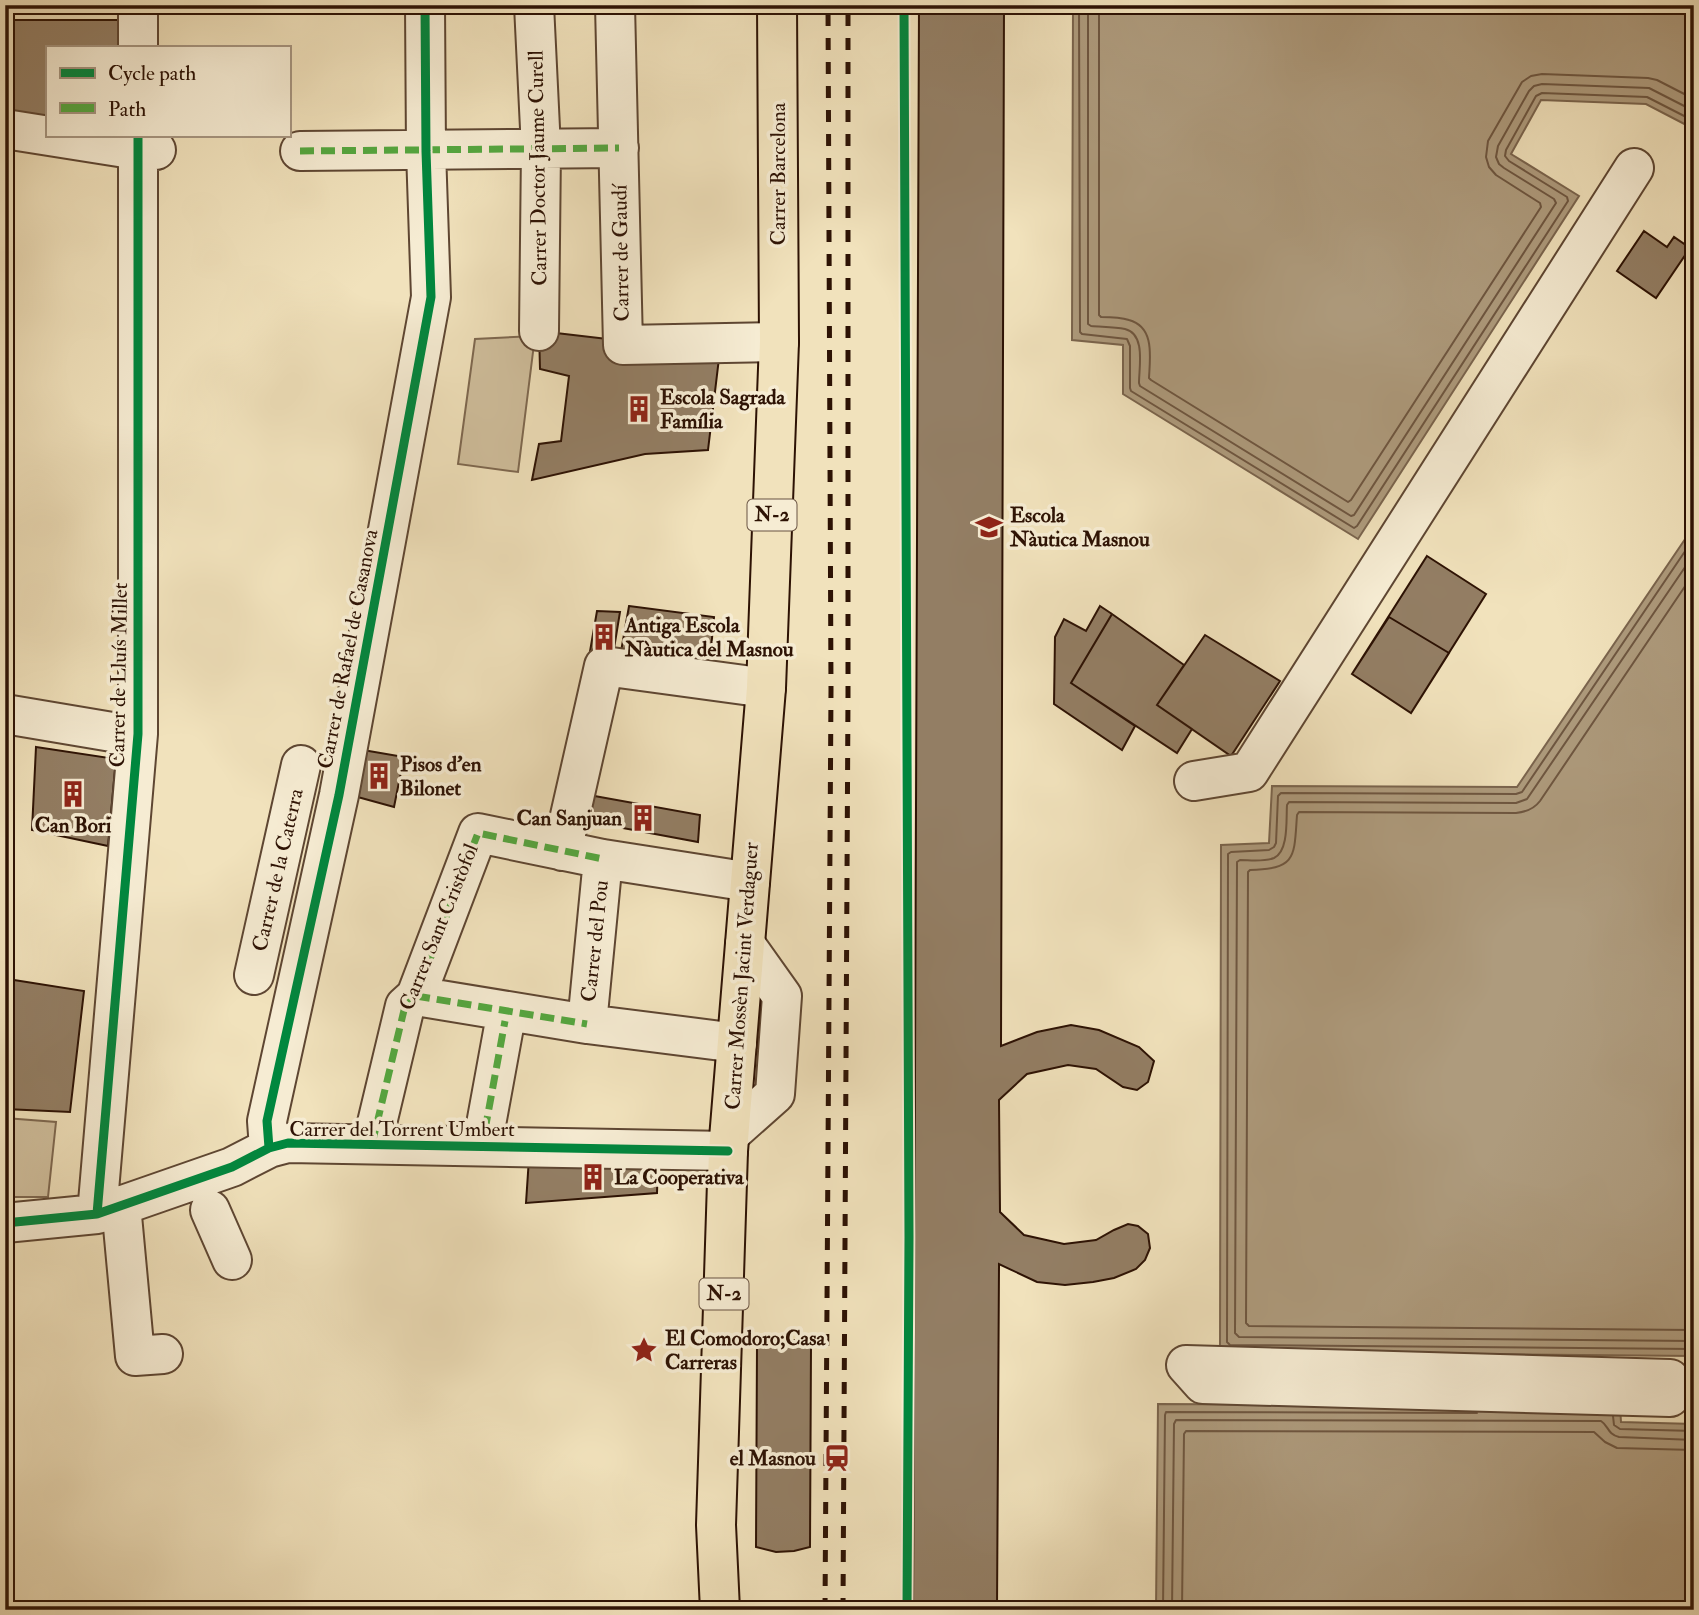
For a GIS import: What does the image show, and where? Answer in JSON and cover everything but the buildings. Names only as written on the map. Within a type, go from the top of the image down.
[{"type":"main road","name":"Carrer Barcelona","points":[[777,5],[779,342]]},
{"type":"main road","name":"Carrer Mossèn Jacint Verdaguer","points":[[720,1610],[716,1525],[729,1142],[766,688],[779,342]]},
{"type":"street","points":[[138,5],[138,46]]},
{"type":"street","name":"Carrer de Rafael de Casanova","points":[[270,1148],[267,1121],[339,795],[432,297],[426,151],[425,5]]},
{"type":"street","name":"Carrer Doctor Jaume Curell","points":[[534,5],[541,149],[539,331]]},
{"type":"street","name":"Carrer de Gaudí","points":[[615,5],[623,345],[779,342]]},
{"type":"street","points":[[5,129],[46,134]]},
{"type":"street","points":[[66,136],[144,145]]},
{"type":"street","name":"Carrer de Lluís Millet","points":[[144,145],[138,734],[109,1210],[135,1356],[163,1354]]},
{"type":"street","points":[[300,151],[619,148]]},
{"type":"street","points":[[1194,781],[1249,772],[1634,168]]},
{"type":"street","points":[[750,881],[562,851],[604,666],[766,688]]},
{"type":"street","points":[[5,714],[138,734]]},
{"type":"street","name":"Carrer de la Caterra","points":[[254,975],[301,765]]},
{"type":"street","name":"Carrer Sant Cristòfol","points":[[372,1144],[405,1006],[416,996],[478,833],[562,851]]},
{"type":"street","name":"Carrer del Pou","points":[[587,1024],[603,859]]},
{"type":"street","points":[[729,1142],[775,1094],[782,996],[745,944]]},
{"type":"street","points":[[416,996],[587,1024],[737,1043]]},
{"type":"street","points":[[485,1130],[505,1021]]},
{"type":"street","name":"Carrer del Torrent Umbert","points":[[5,1223],[109,1210],[232,1167],[270,1148],[288,1143],[729,1142]]},
{"type":"street","points":[[211,1210],[233,1260]]},
{"type":"street","points":[[1186,1365],[1670,1378],[1670,1397],[1203,1384],[1186,1365]]},
{"type":"shaded area","points":[[535,336],[518,472],[458,464],[475,339]]},
{"type":"shaded area","points":[[5,1118],[56,1122],[48,1197],[5,1197]]},
{"type":"water","points":[[1073,5],[1694,5],[1694,129],[1646,104],[1541,100],[1511,154],[1579,196],[1358,539],[1123,394],[1123,345],[1072,340]]},
{"type":"water","points":[[1694,526],[1694,1356],[1220,1352],[1221,845],[1269,843],[1272,786],[1517,787]]},
{"type":"water","points":[[1158,1404],[1620,1406],[1621,1422],[1694,1424],[1694,1610],[1156,1610]]},
{"type":"railway","points":[[825,1610],[831,690],[828,5]]},
{"type":"railway","points":[[843,1610],[848,695],[848,5]]},
{"type":"marked path","points":[[300,151],[619,148]]},
{"type":"marked path","points":[[372,1144],[405,1006],[416,996],[478,833],[603,859]]},
{"type":"marked path","points":[[416,996],[587,1024]]},
{"type":"marked path","points":[[485,1130],[505,1021]]},
{"type":"cycle path","points":[[269,1148],[267,1121],[339,795],[431,297],[425,5]]},
{"type":"cycle path","points":[[904,5],[909,1237],[907,1610]]},
{"type":"cycle path","points":[[97,1214],[138,734],[138,136]]},
{"type":"cycle path","points":[[5,1223],[97,1214],[232,1167],[269,1148],[288,1143],[728,1151]]},
{"type":"place","name":"Escola Sagrada Família","points":[[639,409]]},
{"type":"place","name":"Escola Nàutica Masnou","points":[[989,527]]},
{"type":"place","name":"Antiga Escola Nàutica del Masnou","points":[[604,637]]},
{"type":"place","name":"Pisos d'en Bilonet","points":[[379,776]]},
{"type":"place","name":"Can Bori","points":[[73,794]]},
{"type":"place","name":"Can Sanjuan","points":[[643,818]]},
{"type":"place","name":"La Cooperativa","points":[[593,1177]]},
{"type":"place","name":"El Comodoro;Casa Carreras","points":[[644,1350]]},
{"type":"place","name":"el Masnou","points":[[837,1458]]}]
